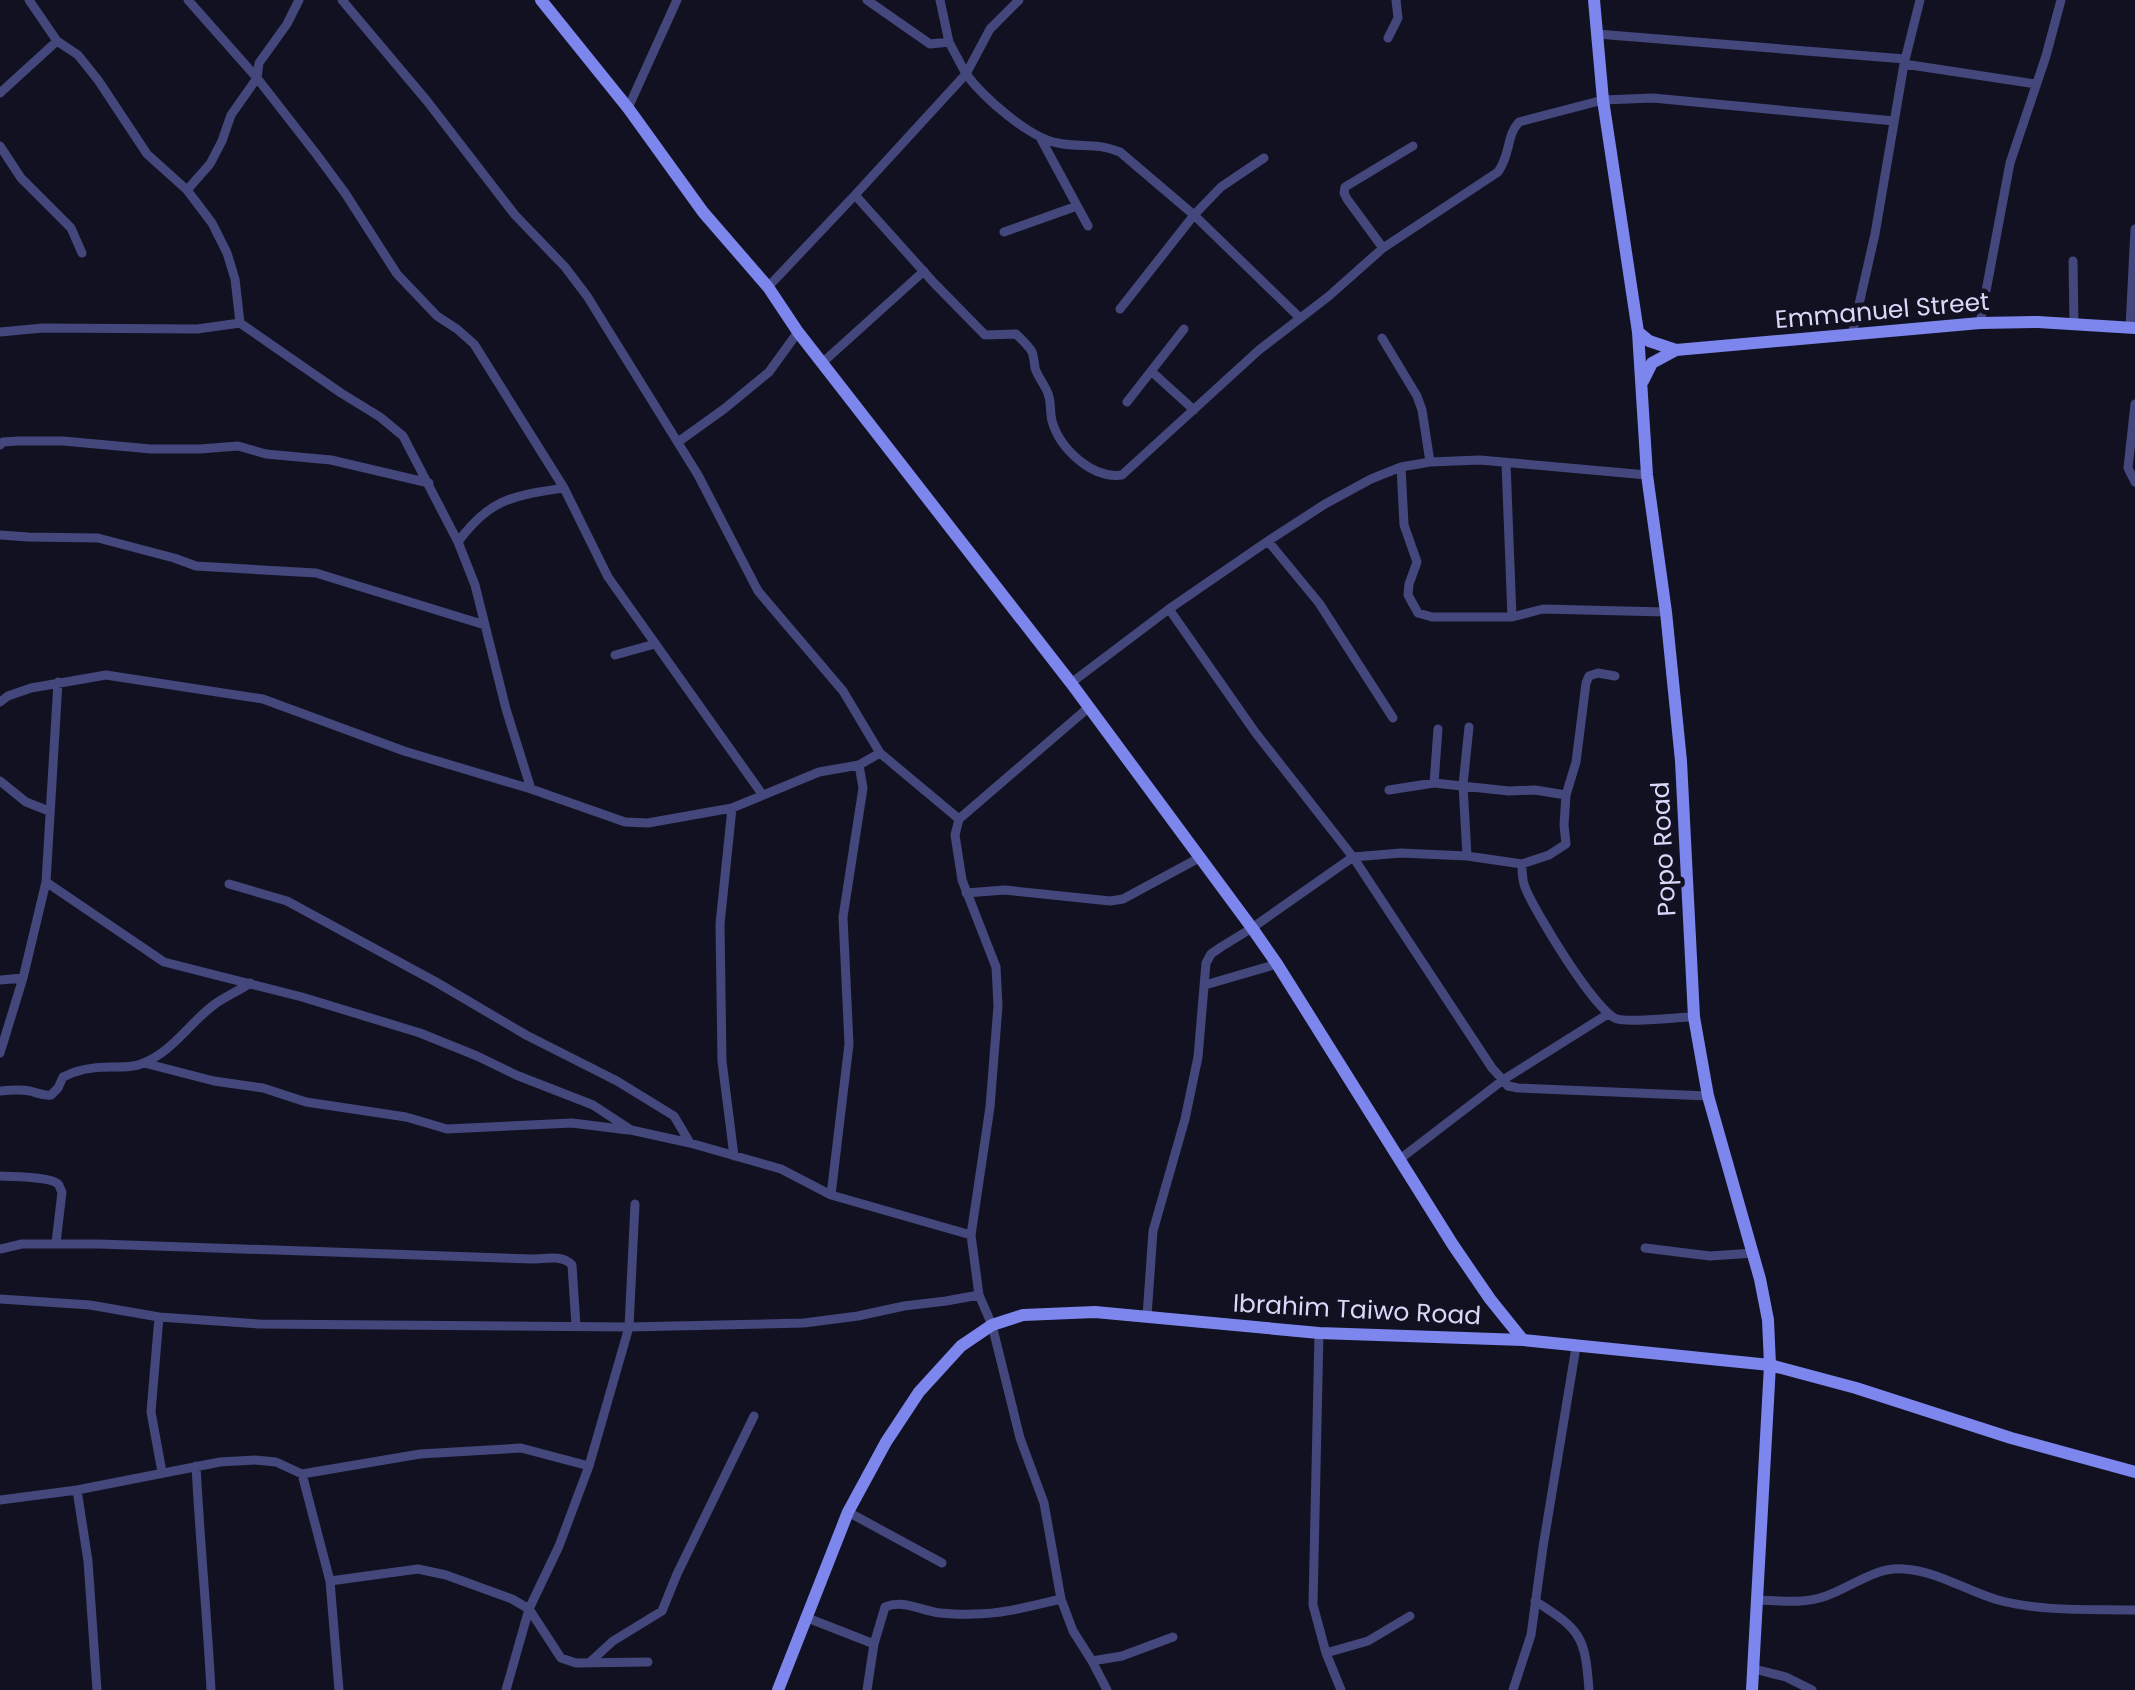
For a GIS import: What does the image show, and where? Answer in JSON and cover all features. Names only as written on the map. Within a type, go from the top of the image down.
[{"type":"main road","points":[[541,0],[628,108],[703,212],[768,287],[798,332],[1071,682],[1252,928],[1490,1299],[1523,1340]]},
{"type":"main road","name":"Popo Road","points":[[1594,0],[1602,100],[1638,332],[1647,476],[1681,761],[1694,1017],[1708,1096],[1754,1253],[1768,1320],[1770,1364],[1752,1690]]},
{"type":"main road","name":"Emmanuel Street","points":[[1676,350],[1980,322],[2132,328]]},
{"type":"main road","points":[[1638,332],[1676,350]]},
{"type":"main road","points":[[1642,383],[1652,363],[1676,350]]},
{"type":"main road","name":"Ibrahim Taiwo Road","points":[[778,1690],[848,1512],[886,1442],[919,1392],[961,1346],[992,1325],[1023,1315],[1095,1312],[1319,1333],[1523,1340],[1770,1364],[2135,1472]]},
{"type":"street","points":[[29,0],[57,41],[78,55],[98,80],[147,154],[188,190],[212,223],[227,252],[240,323],[403,436],[458,542],[474,586],[531,789]]},
{"type":"street","points":[[188,0],[257,78],[345,193],[397,274],[438,316],[474,344],[564,488],[608,576],[762,794]]},
{"type":"street","points":[[188,190],[210,164],[230,116],[257,78],[259,63],[299,0]]},
{"type":"street","points":[[342,0],[515,215],[587,296],[698,475],[758,590],[843,691],[880,752],[959,819]]},
{"type":"street","points":[[628,108],[677,0]]},
{"type":"street","points":[[866,0],[930,44],[950,42]]},
{"type":"street","points":[[940,0],[950,42],[966,74],[979,91],[1041,139],[1088,226]]},
{"type":"street","points":[[768,287],[966,74],[990,29],[1020,0]]},
{"type":"street","points":[[1388,38],[1398,18],[1396,0]]},
{"type":"street","points":[[1852,335],[1920,0]]},
{"type":"street","points":[[1980,322],[2010,163],[2061,0]]},
{"type":"street","points":[[1597,34],[1905,62],[2036,84]]},
{"type":"street","points":[[0,93],[57,41]]},
{"type":"street","points":[[856,195],[985,335],[1016,334],[1022,340],[1032,352],[1036,370],[1049,394],[1052,423],[1060,440],[1075,456],[1111,477],[1122,476],[1259,350],[1383,248],[1498,172],[1506,161],[1512,129],[1519,122],[1602,100],[1653,98],[1894,121]]},
{"type":"street","points":[[1041,139],[1105,146],[1120,152],[1194,214],[1300,318]]},
{"type":"street","points":[[0,146],[21,178],[71,228],[82,253]]},
{"type":"street","points":[[1383,248],[1347,199],[1345,187],[1412,146]]},
{"type":"street","points":[[1120,309],[1194,214],[1221,187],[1264,158]]},
{"type":"street","points":[[1004,232],[1077,206]]},
{"type":"street","points":[[2132,328],[2135,228]]},
{"type":"street","points":[[2073,261],[2074,324]]},
{"type":"street","points":[[822,363],[924,271]]},
{"type":"street","points":[[0,332],[43,328],[196,329],[240,323]]},
{"type":"street","points":[[1127,402],[1184,329]]},
{"type":"street","points":[[678,442],[769,372],[798,332]]},
{"type":"street","points":[[1382,338],[1417,396],[1430,462]]},
{"type":"street","points":[[1151,371],[1194,410]]},
{"type":"street","points":[[2135,404],[2128,468],[2135,482]]},
{"type":"street","points":[[0,446],[18,440],[151,449],[238,446],[266,454],[331,460],[428,484]]},
{"type":"street","points":[[1071,682],[1324,504],[1371,478],[1401,467],[1480,460],[1647,476]]},
{"type":"street","points":[[1506,463],[1512,617]]},
{"type":"street","points":[[1401,467],[1404,525],[1417,562],[1408,595],[1418,613],[1432,617],[1512,617],[1543,608],[1666,612]]},
{"type":"street","points":[[458,542],[471,524],[493,506],[514,496],[564,488]]},
{"type":"street","points":[[0,535],[98,538],[196,566],[316,573],[485,626]]},
{"type":"street","points":[[1268,541],[1319,603],[1393,718]]},
{"type":"street","points":[[1169,610],[1256,732],[1353,856],[1508,1086],[1708,1096]]},
{"type":"street","points":[[615,655],[655,644]]},
{"type":"street","points":[[0,702],[8,696],[58,682],[106,674],[263,699],[404,752],[531,789],[625,822],[648,823],[732,808],[819,772],[859,765],[880,752]]},
{"type":"street","points":[[1147,1316],[1152,1232],[1186,1119],[1198,1057],[1206,963],[1212,954],[1353,856],[1466,856],[1522,864],[1566,844],[1566,795],[1579,745],[1586,683],[1593,674],[1615,676]]},
{"type":"street","points":[[1,1047],[23,978],[46,882],[58,682]]},
{"type":"street","points":[[1088,708],[959,819],[955,834],[966,893],[996,967],[998,1006],[990,1107],[971,1235],[980,1295],[992,1325],[1020,1438],[1044,1504],[1061,1600],[1073,1631],[1106,1690]]},
{"type":"street","points":[[1466,856],[1463,785],[1469,728]]},
{"type":"street","points":[[1434,783],[1438,729]]},
{"type":"street","points":[[831,1195],[850,1044],[844,917],[863,788],[859,765]]},
{"type":"street","points":[[0,781],[26,802],[50,810]]},
{"type":"street","points":[[1389,790],[1434,783],[1566,795]]},
{"type":"street","points":[[732,808],[720,924],[722,1061],[734,1156]]},
{"type":"street","points":[[966,893],[1005,890],[1123,900],[1199,858]]},
{"type":"street","points":[[1522,864],[1524,884],[1537,911],[1592,997],[1608,1014],[1620,1020],[1694,1017]]},
{"type":"street","points":[[46,882],[164,962],[302,996],[420,1034],[593,1105],[631,1130]]},
{"type":"street","points":[[230,884],[287,901],[617,1081],[674,1116],[690,1143]]},
{"type":"street","points":[[1205,985],[1277,964]]},
{"type":"street","points":[[0,980],[23,978]]},
{"type":"street","points":[[0,1091],[51,1095],[63,1077],[82,1068],[144,1063],[175,1044],[216,1002],[250,983]]},
{"type":"street","points":[[1400,1159],[1502,1080],[1608,1014]]},
{"type":"street","points":[[144,1063],[214,1082],[263,1088],[306,1102],[406,1117],[447,1129],[572,1123],[631,1130],[781,1169],[831,1195],[971,1235]]},
{"type":"street","points":[[0,1176],[27,1177],[59,1185],[62,1192],[56,1243]]},
{"type":"street","points":[[506,1690],[529,1609],[560,1546],[589,1466],[629,1327],[634,1204]]},
{"type":"street","points":[[0,1249],[56,1243],[560,1258],[572,1265],[576,1326]]},
{"type":"street","points":[[1645,1248],[1710,1256],[1754,1253]]},
{"type":"street","points":[[0,1299],[90,1304],[159,1317],[260,1324],[629,1327],[804,1324],[980,1295]]},
{"type":"street","points":[[159,1317],[151,1412],[162,1472]]},
{"type":"street","points":[[1319,1333],[1313,1605],[1341,1690]]},
{"type":"street","points":[[1513,1690],[1531,1636],[1576,1347]]},
{"type":"street","points":[[589,1663],[613,1641],[662,1611],[676,1574],[754,1416]]},
{"type":"street","points":[[0,1500],[77,1490],[220,1462],[254,1460],[276,1462],[302,1474],[420,1454],[520,1448],[589,1466]]},
{"type":"street","points":[[196,1466],[211,1690]]},
{"type":"street","points":[[302,1474],[330,1581],[339,1690]]},
{"type":"street","points":[[77,1490],[88,1561],[97,1690]]},
{"type":"street","points":[[848,1512],[942,1563]]},
{"type":"street","points":[[1758,1600],[1796,1602],[1822,1598],[1888,1569],[1904,1568],[1955,1582],[1997,1600],[2064,1610],[2135,1610]]},
{"type":"street","points":[[330,1581],[418,1569],[446,1575],[529,1609],[561,1658],[589,1663],[648,1662]]},
{"type":"street","points":[[867,1690],[885,1607],[900,1604],[937,1613],[970,1615],[1008,1612],[1061,1600]]},
{"type":"street","points":[[1535,1601],[1562,1617],[1581,1639],[1589,1690]]},
{"type":"street","points":[[805,1616],[874,1644]]},
{"type":"street","points":[[1326,1653],[1368,1641],[1410,1616]]},
{"type":"street","points":[[1092,1661],[1122,1656],[1173,1638]]},
{"type":"street","points":[[1754,1668],[1812,1690]]}]
